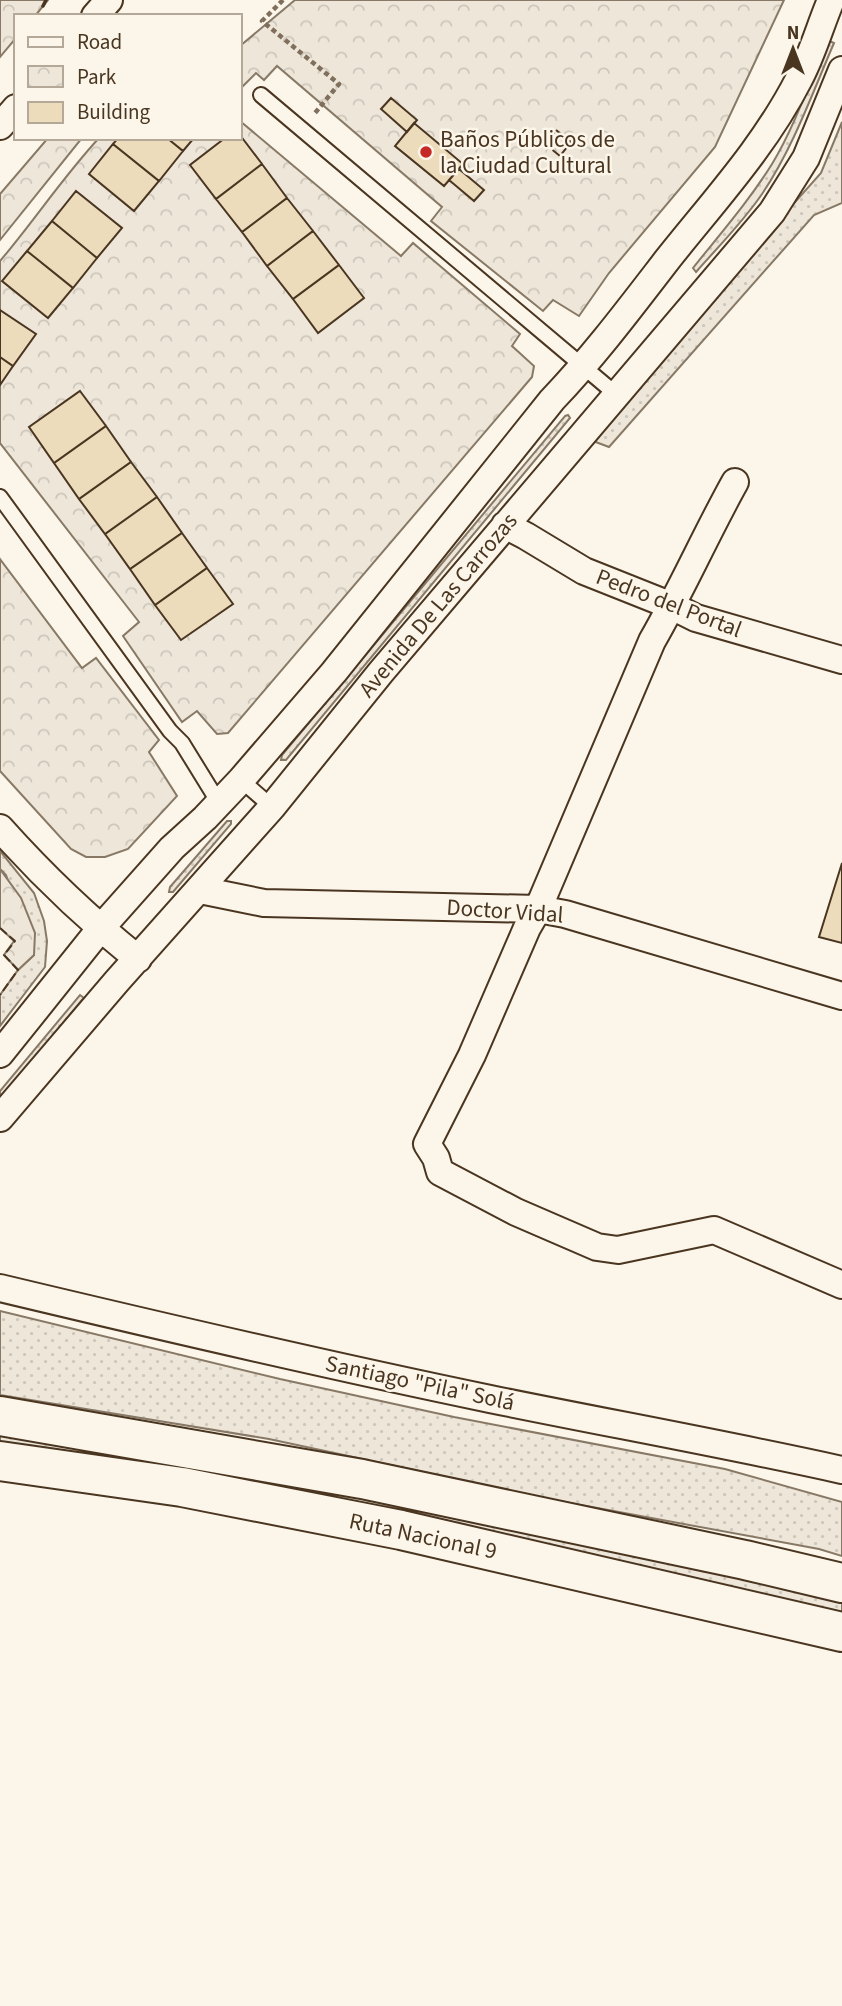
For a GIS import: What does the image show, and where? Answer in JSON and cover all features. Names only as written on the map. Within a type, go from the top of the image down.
[{"type":"highway","name":"Ruta Nacional 9","points":[[0,1416],[362,1479],[745,1559],[842,1583]]},
{"type":"highway","name":"Ruta Nacional 9","points":[[0,1461],[181,1487],[401,1531],[842,1632]]},
{"type":"street","points":[[97,14],[109,0]]},
{"type":"street","name":"Avenida De Las Carrozas","points":[[0,1054],[100,929],[172,848],[241,780],[334,672],[552,400],[584,367],[728,186],[775,120],[800,78],[831,0]]},
{"type":"street","name":"Avenida De Las Carrozas","points":[[0,1118],[272,807],[381,672],[772,212],[806,158],[842,70]]},
{"type":"street","points":[[0,126],[14,110]]},
{"type":"street","points":[[735,482],[652,641],[538,909],[527,928],[472,1055],[427,1144],[436,1158],[440,1172],[516,1212],[597,1247],[618,1250],[714,1230],[842,1285]]},
{"type":"street","name":"Pedro del Portal","points":[[505,525],[584,571],[696,618],[842,660]]},
{"type":"street","points":[[0,828],[100,929],[138,958]]},
{"type":"street","name":"Doctor Vidal","points":[[200,890],[264,903],[538,909],[565,914],[842,996]]},
{"type":"street","name":"Santiago \"Pila\" Solá","points":[[0,1288],[477,1396],[842,1471]]},
{"type":"lane","points":[[261,95],[617,395]]},
{"type":"lane","points":[[0,497],[181,743],[219,803]]},
{"type":"lane","points":[[241,780],[272,807]]},
{"type":"path","points":[[283,0],[262,21],[340,84],[329,97]]},
{"type":"green space","points":[[0,0],[48,0],[37,14],[14,14],[14,40],[0,57]]},
{"type":"green space","points":[[295,0],[784,0],[715,147],[609,273],[579,316],[553,300],[543,311],[431,221],[442,207],[277,66],[264,80],[256,73],[242,87],[242,44]]},
{"type":"green space","points":[[827,40],[834,43],[801,120],[773,176],[747,214],[696,272],[693,268],[772,164],[795,119]]},
{"type":"green space","points":[[842,122],[842,203],[814,215],[609,447],[585,438],[821,173]]},
{"type":"green space","points":[[242,123],[401,256],[413,243],[520,334],[512,346],[534,366],[532,377],[228,733],[217,734],[197,711],[182,722],[123,636],[139,622],[0,443],[0,261],[97,140],[242,140]]},
{"type":"green space","points":[[46,140],[80,140],[0,240],[0,194]]},
{"type":"green space","points":[[565,416],[570,418],[286,760],[281,760],[282,755]]},
{"type":"green space","points":[[0,559],[82,668],[96,658],[159,740],[149,752],[177,796],[128,849],[105,857],[86,857],[71,849],[0,771]]},
{"type":"green space","points":[[227,821],[231,821],[231,824],[173,892],[169,892],[170,887]]},
{"type":"green space","points":[[0,851],[34,893],[44,921],[47,941],[45,967],[0,1026],[0,995],[18,970],[34,955],[6,875],[0,869]]},
{"type":"green space","points":[[0,869],[21,898],[35,933],[34,955],[18,970],[4,955],[14,941],[0,928]]},
{"type":"green space","points":[[80,995],[84,998],[0,1100],[0,1091]]},
{"type":"green space","points":[[0,1311],[280,1379],[454,1417],[725,1469],[842,1502],[842,1556],[819,1549],[554,1500],[269,1439],[0,1395]]},
{"type":"green space","points":[[0,1433],[479,1519],[842,1601],[842,1615],[0,1447]]},
{"type":"building","points":[[391,98],[417,120],[407,132],[381,109]]},
{"type":"building","name":"Baños Públicos de la Ciudad Cultural","points":[[414,123],[463,164],[444,186],[395,146]]},
{"type":"building","points":[[242,138],[262,164],[216,199],[190,165],[222,140],[242,140]]},
{"type":"building","points":[[116,140],[169,140],[183,151],[159,181],[113,144]]},
{"type":"building","points":[[169,140],[192,140],[183,151]]},
{"type":"building","points":[[113,144],[159,181],[134,211],[89,174]]},
{"type":"building","points":[[262,164],[287,198],[242,232],[216,199]]},
{"type":"building","points":[[459,169],[484,190],[474,201],[449,180]]},
{"type":"building","points":[[76,191],[122,228],[97,258],[52,221]]},
{"type":"building","points":[[287,198],[313,231],[267,266],[242,232]]},
{"type":"building","points":[[52,221],[97,258],[73,288],[27,251]]},
{"type":"building","points":[[313,231],[339,265],[293,299],[267,266]]},
{"type":"building","points":[[27,251],[73,288],[48,318],[2,281]]},
{"type":"building","points":[[339,265],[364,298],[318,333],[293,299]]},
{"type":"building","points":[[0,310],[36,334],[13,366],[0,357]]},
{"type":"building","points":[[0,357],[13,366],[0,385]]},
{"type":"building","points":[[80,391],[106,426],[54,463],[29,427]]},
{"type":"building","points":[[106,426],[131,462],[79,499],[54,463]]},
{"type":"building","points":[[131,462],[157,497],[105,534],[79,499]]},
{"type":"building","points":[[157,497],[182,533],[130,569],[105,534]]},
{"type":"building","points":[[182,533],[207,568],[155,605],[130,569]]},
{"type":"building","points":[[207,568],[233,604],[181,640],[155,605]]},
{"type":"building","points":[[842,863],[842,943],[819,937]]},
{"type":"fence","points":[[556,130],[571,142],[560,156],[545,144],[556,130]]},
{"type":"fence","points":[[0,928],[15,941],[4,955],[18,970],[0,995]]},
{"type":"wall","points":[[43,6],[46,0]]},
{"type":"place","name":"Baños Públicos de la Ciudad Cultural","points":[[426,152]]}]
